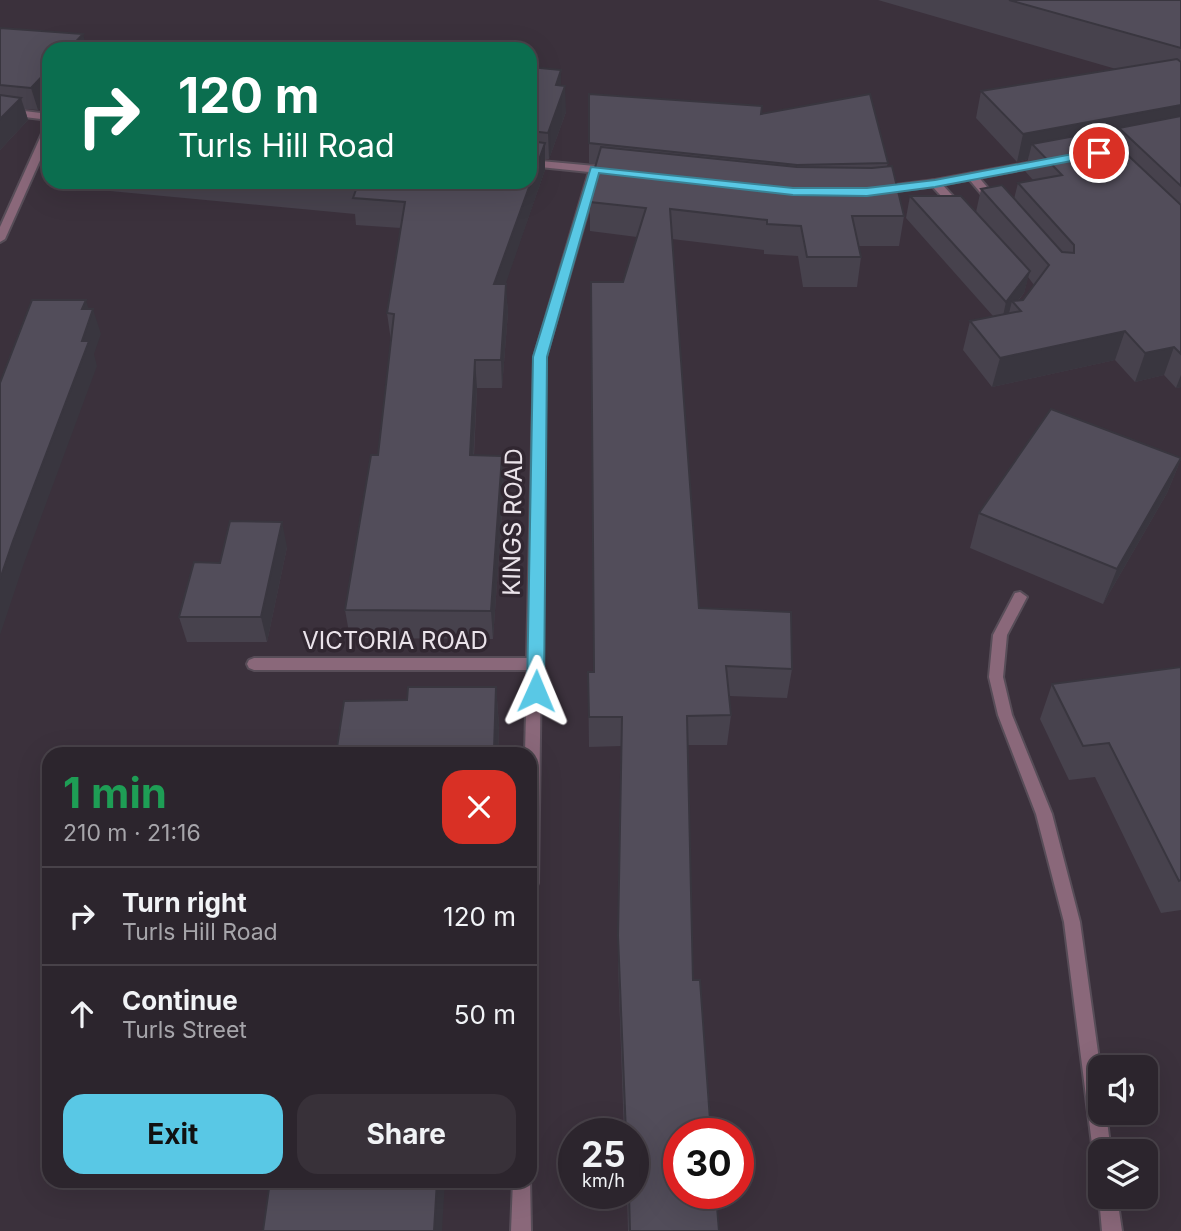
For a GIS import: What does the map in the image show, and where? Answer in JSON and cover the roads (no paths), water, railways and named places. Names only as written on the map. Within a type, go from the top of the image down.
[{"type":"street","points":[[0,111],[42,116]]},
{"type":"street","points":[[0,239],[42,145]]},
{"type":"street","points":[[867,192],[935,183],[1061,160]]},
{"type":"street","name":"KINGS ROAD","points":[[534,747],[540,357],[601,170],[537,164]]},
{"type":"street","points":[[972,176],[998,206]]},
{"type":"street","points":[[935,183],[971,223]]},
{"type":"street","points":[[1020,597],[1000,635],[996,677],[1005,715],[1044,814],[1072,922],[1100,1139]]},
{"type":"street","name":"VICTORIA ROAD","points":[[254,664],[536,664]]},
{"type":"street","points":[[521,1231],[522,1188]]},
{"type":"street","points":[[1109,1209],[1112,1231]]}]
